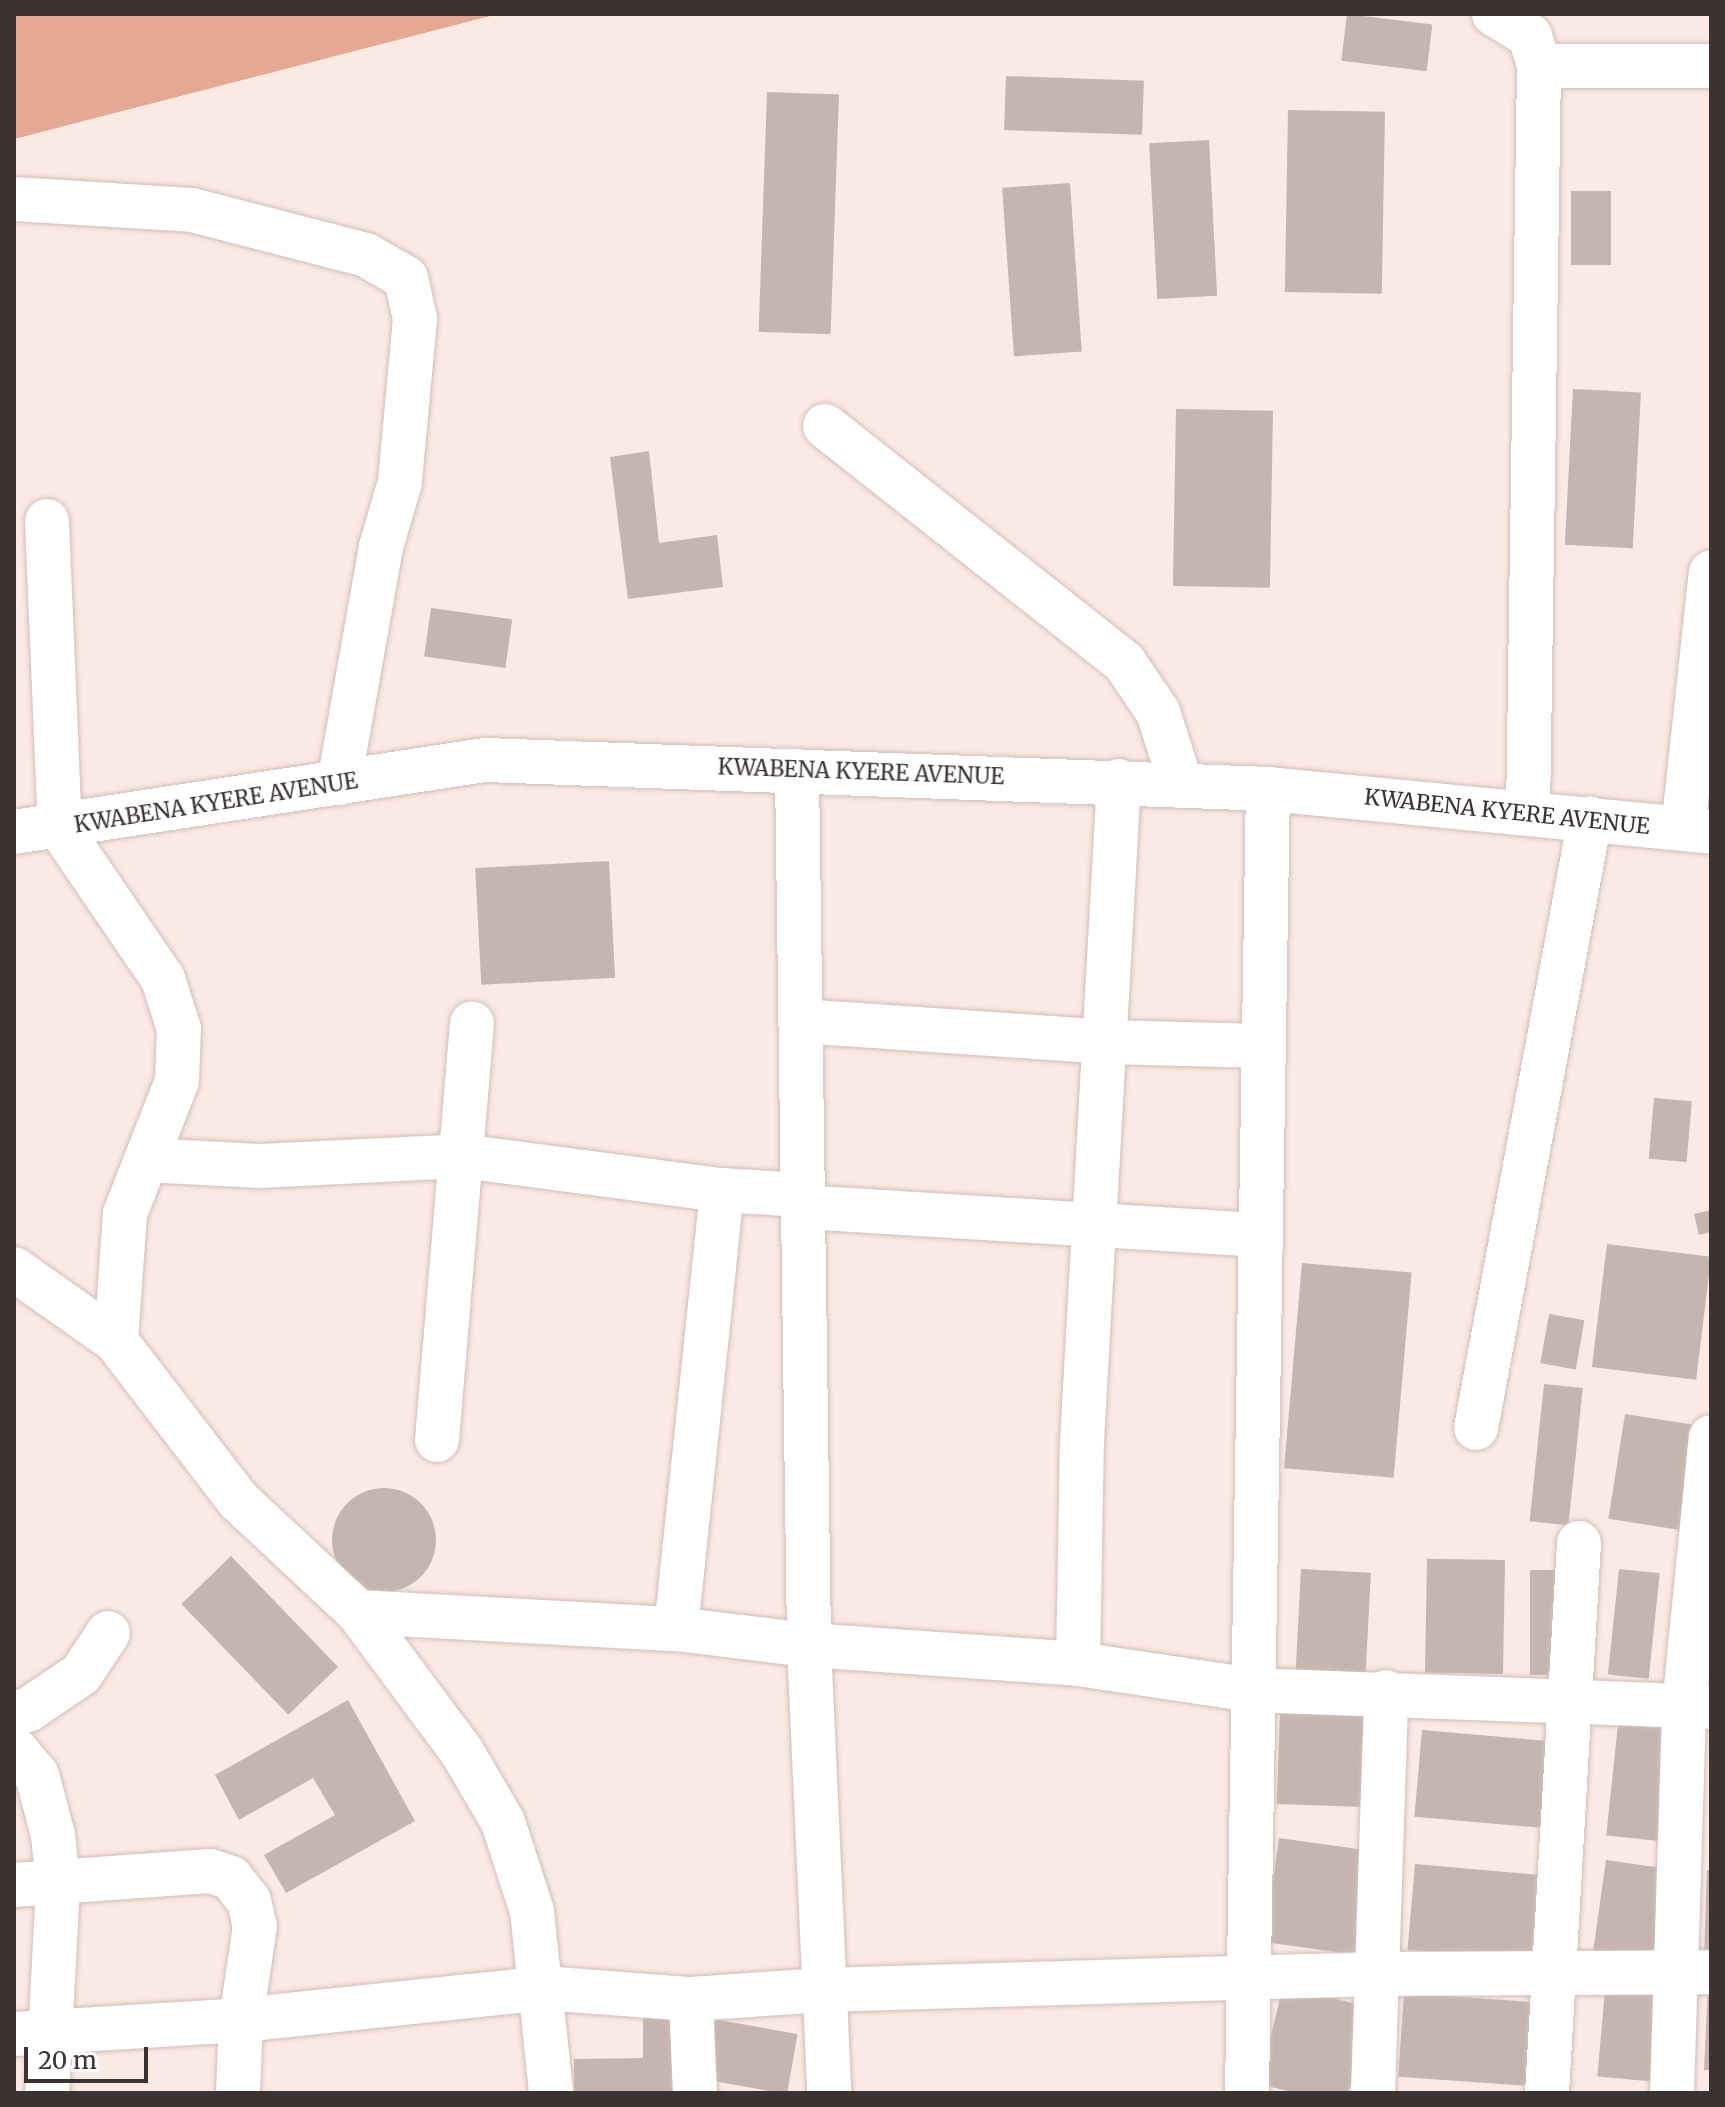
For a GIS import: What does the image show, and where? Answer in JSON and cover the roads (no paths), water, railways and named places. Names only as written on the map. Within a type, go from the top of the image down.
[{"type":"street","points":[[1494,14],[1530,36],[1539,66],[1528,813]]},
{"type":"street","points":[[1539,66],[1711,66]]},
{"type":"street","points":[[14,199],[192,210],[366,255],[406,278],[415,319],[400,482],[381,547],[339,783]]},
{"type":"street","points":[[825,426],[1124,662],[1158,712],[1181,784]]},
{"type":"street","points":[[47,521],[60,828],[170,991],[179,1029],[177,1081],[125,1214],[116,1341]]},
{"type":"street","points":[[1697,830],[1711,573]]},
{"type":"street","name":"KWABENA KYERE AVENUE","points":[[14,832],[60,828],[486,760],[1119,781],[1268,789],[1697,830]]},
{"type":"street","points":[[797,771],[809,1645],[829,2093]]},
{"type":"street","points":[[1078,1664],[1093,1227],[1119,781]]},
{"type":"street","points":[[1247,2093],[1268,789]]},
{"type":"street","points":[[1476,1428],[1590,819]]},
{"type":"street","points":[[800,1021],[1105,1042],[1264,1046]]},
{"type":"street","points":[[437,1440],[472,1023]]},
{"type":"street","points":[[146,1160],[260,1166],[462,1156],[802,1201],[1093,1227],[1260,1235]]},
{"type":"street","points":[[676,1629],[722,1190]]},
{"type":"street","points":[[14,1269],[116,1341],[238,1500],[358,1612],[462,1752],[503,1822],[532,1911],[543,1988],[551,2093]]},
{"type":"street","points":[[1672,2093],[1693,1972],[1698,1706],[1711,1437]]},
{"type":"street","points":[[1547,2093],[1579,1543]]},
{"type":"street","points":[[358,1612],[676,1629],[809,1645],[1078,1664],[1252,1690],[1386,1692],[1698,1706]]},
{"type":"street","points":[[14,1713],[28,1710],[81,1674],[108,1633]]},
{"type":"street","points":[[1373,2093],[1386,1692]]},
{"type":"street","points":[[14,1748],[37,1775],[53,1835],[58,1885],[32,2033],[47,2093]]},
{"type":"street","points":[[14,1885],[58,1885],[210,1871],[231,1878],[249,1901],[255,1926],[241,2020],[238,2093]]},
{"type":"street","points":[[32,2033],[241,2020],[543,1988],[691,1999],[823,1990],[1375,1974],[1693,1972]]},
{"type":"street","points":[[691,1999],[695,2093]]}]
